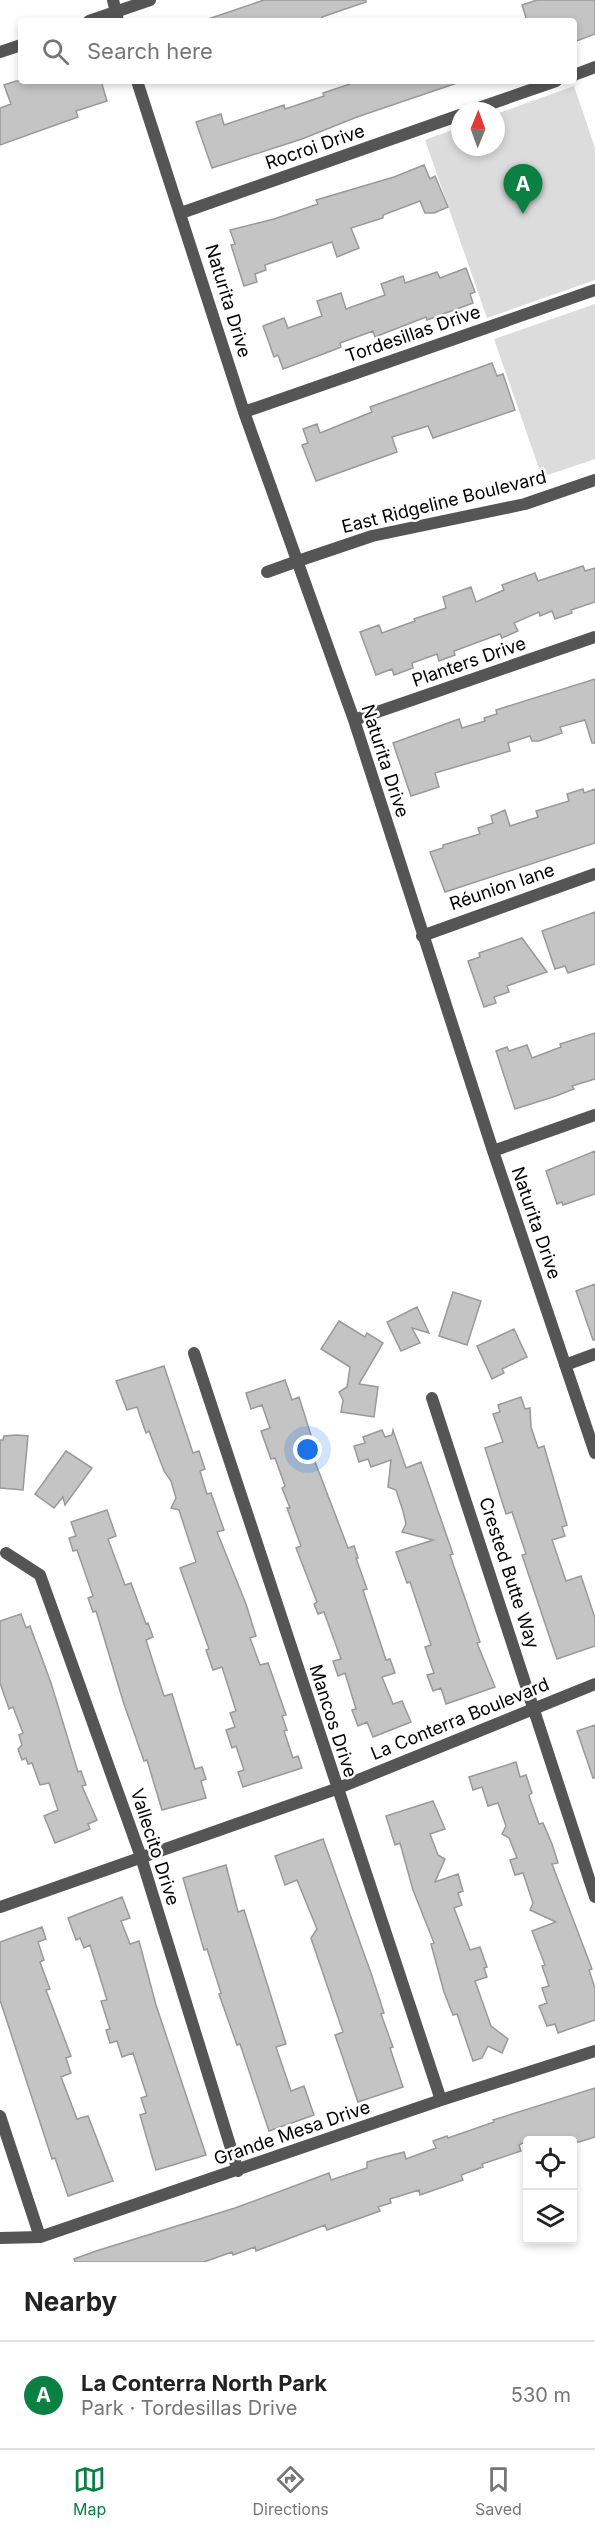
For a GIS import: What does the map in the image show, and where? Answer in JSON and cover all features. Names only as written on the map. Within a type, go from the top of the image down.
[{"type":"street","points":[[97,18],[150,0]]},
{"type":"street","points":[[0,52],[18,46]]},
{"type":"street","points":[[577,74],[595,67]]},
{"type":"street","name":"Naturita Drive","points":[[138,84],[244,412],[295,562],[354,720],[422,936],[595,1453]]},
{"type":"street","points":[[496,102],[547,84]]},
{"type":"street","name":"Rocroi Drive","points":[[181,213],[451,118]]},
{"type":"street","name":"Tordesillas Drive","points":[[244,412],[595,290]]},
{"type":"street","name":"East Ridgeline Boulevard","points":[[267,572],[372,536],[525,504],[595,480]]},
{"type":"street","name":"Planters Drive","points":[[354,720],[595,637]]},
{"type":"street","name":"Réunion lane","points":[[422,936],[595,874]]},
{"type":"street","points":[[493,1151],[595,1115]]},
{"type":"street","name":"Mancos Drive","points":[[194,1353],[336,1789],[441,2100]]},
{"type":"street","points":[[565,1365],[595,1354]]},
{"type":"street","name":"Crested Butte Way","points":[[432,1398],[595,1897]]},
{"type":"street","name":"Vallecito Drive","points":[[6,1553],[40,1575],[141,1857],[238,2171]]},
{"type":"street","name":"La Conterra Boulevard","points":[[0,1907],[336,1789],[595,1684]]},
{"type":"street","name":"Grande Mesa Drive","points":[[0,2238],[40,2237],[595,2050]]},
{"type":"street","points":[[0,2116],[40,2237]]},
{"type":"shaded area","points":[[574,86],[595,148],[595,280],[487,318],[425,140],[451,130],[451,156],[505,156],[505,111]]},
{"type":"shaded area","points":[[595,304],[595,459],[542,477],[494,339]]},
{"type":"building","points":[[264,0],[366,0],[366,2],[322,18],[211,18]]},
{"type":"building","points":[[537,0],[595,0],[595,34],[577,41],[577,18],[526,18],[522,5]]},
{"type":"building","points":[[16,81],[18,84],[102,84],[107,101],[76,111],[78,117],[0,145],[0,108],[11,104],[4,85]]},
{"type":"building","points":[[350,84],[454,84],[357,117],[302,139],[212,168],[196,122],[221,114],[224,125],[284,105],[285,109],[324,96],[323,93]]},
{"type":"building","points":[[424,165],[430,179],[435,176],[448,207],[434,213],[425,213],[420,201],[383,215],[383,218],[351,228],[359,248],[337,257],[332,242],[265,265],[266,270],[255,274],[257,282],[244,286],[231,245],[235,244],[230,230],[274,219],[318,204],[316,200],[394,177]]},
{"type":"building","points":[[466,268],[475,292],[470,294],[473,303],[427,320],[426,317],[375,337],[373,331],[340,343],[341,347],[283,369],[278,355],[274,357],[263,326],[284,318],[288,328],[322,316],[317,301],[341,293],[346,309],[385,295],[381,284],[403,276],[405,283],[437,272],[440,278]]},
{"type":"building","points":[[492,363],[497,376],[503,374],[515,410],[433,438],[428,426],[392,437],[397,452],[316,481],[302,445],[308,443],[303,429],[317,424],[320,433],[372,412],[370,407]]},
{"type":"building","points":[[583,566],[585,571],[595,568],[595,602],[571,610],[572,613],[555,619],[552,611],[540,616],[539,612],[514,623],[518,631],[502,638],[500,634],[454,651],[455,655],[439,661],[437,654],[412,663],[413,668],[394,675],[392,669],[376,675],[360,632],[379,625],[382,633],[415,621],[414,619],[446,608],[443,597],[471,587],[476,602],[504,590],[502,585],[535,573],[538,581]]},
{"type":"building","points":[[595,679],[595,743],[592,743],[585,720],[560,727],[562,733],[539,741],[532,741],[530,736],[508,743],[510,751],[435,773],[439,787],[411,796],[393,743],[459,719],[462,728],[485,721],[484,718],[497,714],[496,710]]},
{"type":"building","points":[[583,789],[584,793],[595,789],[595,843],[445,892],[430,852],[443,848],[443,845],[480,834],[478,828],[493,823],[491,816],[505,810],[510,826],[538,817],[536,811],[569,801],[567,794]]},
{"type":"building","points":[[595,912],[595,964],[568,973],[565,966],[555,969],[542,931]]},
{"type":"building","points":[[522,938],[547,972],[507,986],[509,992],[494,997],[496,1003],[484,1007],[468,961],[480,957],[479,953]]},
{"type":"building","points":[[595,1033],[595,1079],[572,1086],[574,1089],[556,1096],[515,1109],[496,1051],[507,1047],[509,1051],[527,1045],[532,1058],[561,1047],[560,1044]]},
{"type":"building","points":[[595,1151],[595,1194],[563,1205],[562,1202],[557,1204],[546,1171]]},
{"type":"building","points":[[595,1284],[595,1340],[593,1340],[576,1291]]},
{"type":"building","points":[[453,1292],[481,1301],[467,1345],[439,1336]]},
{"type":"building","points":[[417,1307],[429,1333],[412,1328],[420,1343],[401,1351],[387,1322]]},
{"type":"building","points":[[339,1321],[365,1337],[367,1333],[383,1343],[359,1384],[378,1387],[374,1417],[341,1412],[343,1400],[339,1392],[347,1387],[350,1367],[321,1349]]},
{"type":"building","points":[[514,1329],[527,1357],[502,1369],[504,1373],[492,1379],[477,1346]]},
{"type":"building","points":[[164,1366],[193,1453],[199,1451],[205,1469],[200,1471],[207,1494],[211,1493],[224,1530],[217,1532],[246,1604],[256,1636],[250,1638],[260,1665],[268,1663],[286,1715],[282,1716],[287,1730],[284,1731],[293,1758],[298,1756],[302,1768],[243,1787],[238,1772],[244,1770],[236,1746],[232,1748],[226,1730],[235,1727],[230,1713],[236,1711],[222,1667],[213,1670],[206,1650],[209,1649],[180,1568],[196,1562],[179,1510],[171,1508],[176,1498],[171,1481],[164,1471],[149,1431],[146,1433],[137,1407],[127,1410],[116,1381]]},
{"type":"building","points":[[285,1380],[292,1400],[299,1397],[314,1445],[309,1446],[348,1548],[354,1546],[358,1558],[356,1558],[367,1589],[363,1590],[386,1660],[390,1659],[395,1673],[382,1677],[393,1704],[402,1701],[411,1722],[373,1737],[367,1722],[358,1726],[352,1710],[356,1709],[345,1673],[338,1676],[333,1661],[341,1659],[324,1612],[318,1614],[314,1604],[317,1602],[296,1548],[301,1546],[287,1508],[290,1508],[282,1488],[285,1486],[275,1458],[271,1459],[261,1431],[270,1428],[262,1405],[251,1409],[246,1393]]},
{"type":"building","points":[[521,1397],[525,1409],[530,1408],[531,1427],[538,1448],[544,1446],[567,1525],[562,1527],[565,1536],[552,1540],[566,1581],[581,1576],[595,1618],[595,1646],[557,1659],[522,1555],[526,1554],[512,1512],[506,1514],[485,1448],[503,1442],[493,1414],[500,1412],[498,1405]]},
{"type":"building","points":[[382,1430],[385,1437],[392,1435],[393,1430],[406,1468],[421,1462],[453,1554],[450,1555],[480,1642],[477,1643],[495,1687],[446,1704],[441,1688],[433,1691],[427,1675],[434,1673],[425,1647],[431,1645],[410,1582],[407,1583],[396,1552],[433,1540],[402,1532],[406,1524],[403,1511],[396,1490],[388,1487],[391,1460],[371,1467],[368,1459],[359,1462],[354,1446],[365,1443],[363,1437]]},
{"type":"building","points":[[4,1436],[28,1436],[23,1490],[0,1488],[0,1440],[3,1440]]},
{"type":"building","points":[[66,1451],[92,1468],[65,1505],[63,1497],[54,1508],[35,1494]]},
{"type":"building","points":[[107,1510],[116,1536],[108,1539],[125,1585],[131,1583],[153,1637],[146,1640],[164,1696],[172,1694],[195,1769],[202,1767],[206,1779],[201,1781],[206,1798],[162,1810],[147,1760],[144,1761],[123,1701],[96,1611],[93,1612],[88,1598],[93,1596],[77,1550],[73,1551],[69,1538],[76,1536],[71,1522]]},
{"type":"building","points":[[21,1614],[26,1628],[30,1626],[51,1683],[78,1772],[81,1771],[86,1785],[82,1786],[97,1820],[88,1824],[90,1829],[55,1843],[44,1816],[58,1810],[49,1783],[40,1785],[32,1763],[28,1764],[26,1758],[22,1760],[18,1749],[22,1745],[19,1735],[23,1733],[13,1707],[9,1709],[0,1683],[0,1621]]},
{"type":"building","points":[[595,1725],[595,1778],[593,1778],[577,1731]]},
{"type":"building","points":[[516,1762],[520,1777],[526,1775],[532,1793],[529,1795],[530,1799],[539,1824],[543,1823],[552,1844],[558,1863],[552,1864],[592,1969],[589,1970],[595,1988],[595,2020],[558,2033],[555,2024],[547,2026],[539,2006],[547,2003],[542,1988],[549,1986],[542,1966],[545,1965],[532,1931],[556,1922],[530,1910],[533,1903],[523,1873],[515,1875],[510,1860],[517,1858],[509,1838],[502,1834],[506,1826],[498,1803],[488,1806],[482,1787],[473,1790],[469,1777]]},
{"type":"building","points":[[433,1801],[445,1829],[430,1834],[438,1855],[445,1859],[435,1882],[458,1874],[463,1891],[458,1893],[462,1905],[454,1908],[470,1950],[480,1947],[487,1967],[484,1968],[487,1977],[475,1981],[491,2026],[508,2039],[502,2053],[488,2046],[482,2058],[473,2061],[457,2014],[453,2015],[444,1992],[431,1944],[434,1943],[413,1890],[400,1843],[395,1845],[386,1816]]},
{"type":"building","points":[[323,1839],[384,2013],[381,2014],[393,2047],[390,2048],[403,2087],[358,2102],[335,2035],[343,2032],[311,1938],[317,1929],[297,1880],[285,1885],[275,1856]]},
{"type":"building","points":[[226,1865],[238,1912],[244,1910],[286,2044],[276,2047],[291,2091],[304,2086],[314,2115],[269,2131],[240,2044],[237,2045],[219,1994],[221,1993],[207,1949],[204,1950],[183,1878]]},
{"type":"building","points":[[122,1897],[130,1918],[121,1921],[130,1944],[139,1941],[156,2005],[206,2155],[156,2170],[140,2115],[146,2113],[141,2098],[147,2096],[133,2053],[122,2057],[117,2041],[110,2043],[106,2030],[110,2029],[101,2001],[107,2000],[90,1945],[84,1948],[80,1938],[76,1940],[68,1918]]},
{"type":"building","points":[[42,1927],[46,1939],[38,1942],[44,1960],[40,1962],[50,1989],[46,1990],[71,2056],[66,2058],[71,2073],[61,2077],[77,2119],[88,2116],[113,2181],[68,2196],[55,2158],[52,2159],[0,2000],[0,1942]]},
{"type":"building","points":[[595,2088],[595,2137],[579,2142],[577,2142],[577,2136],[523,2136],[523,2143],[519,2145],[521,2151],[482,2164],[483,2167],[461,2175],[463,2180],[420,2195],[419,2190],[390,2199],[391,2203],[378,2207],[380,2211],[327,2230],[325,2225],[256,2251],[255,2247],[204,2262],[75,2262],[74,2259],[96,2251],[235,2208],[329,2173],[331,2180],[367,2168],[367,2162],[404,2152],[406,2159],[436,2148],[433,2141],[494,2122],[493,2120]]},
{"type":"place","name":"La Conterra North Park","points":[[523,214]]}]
